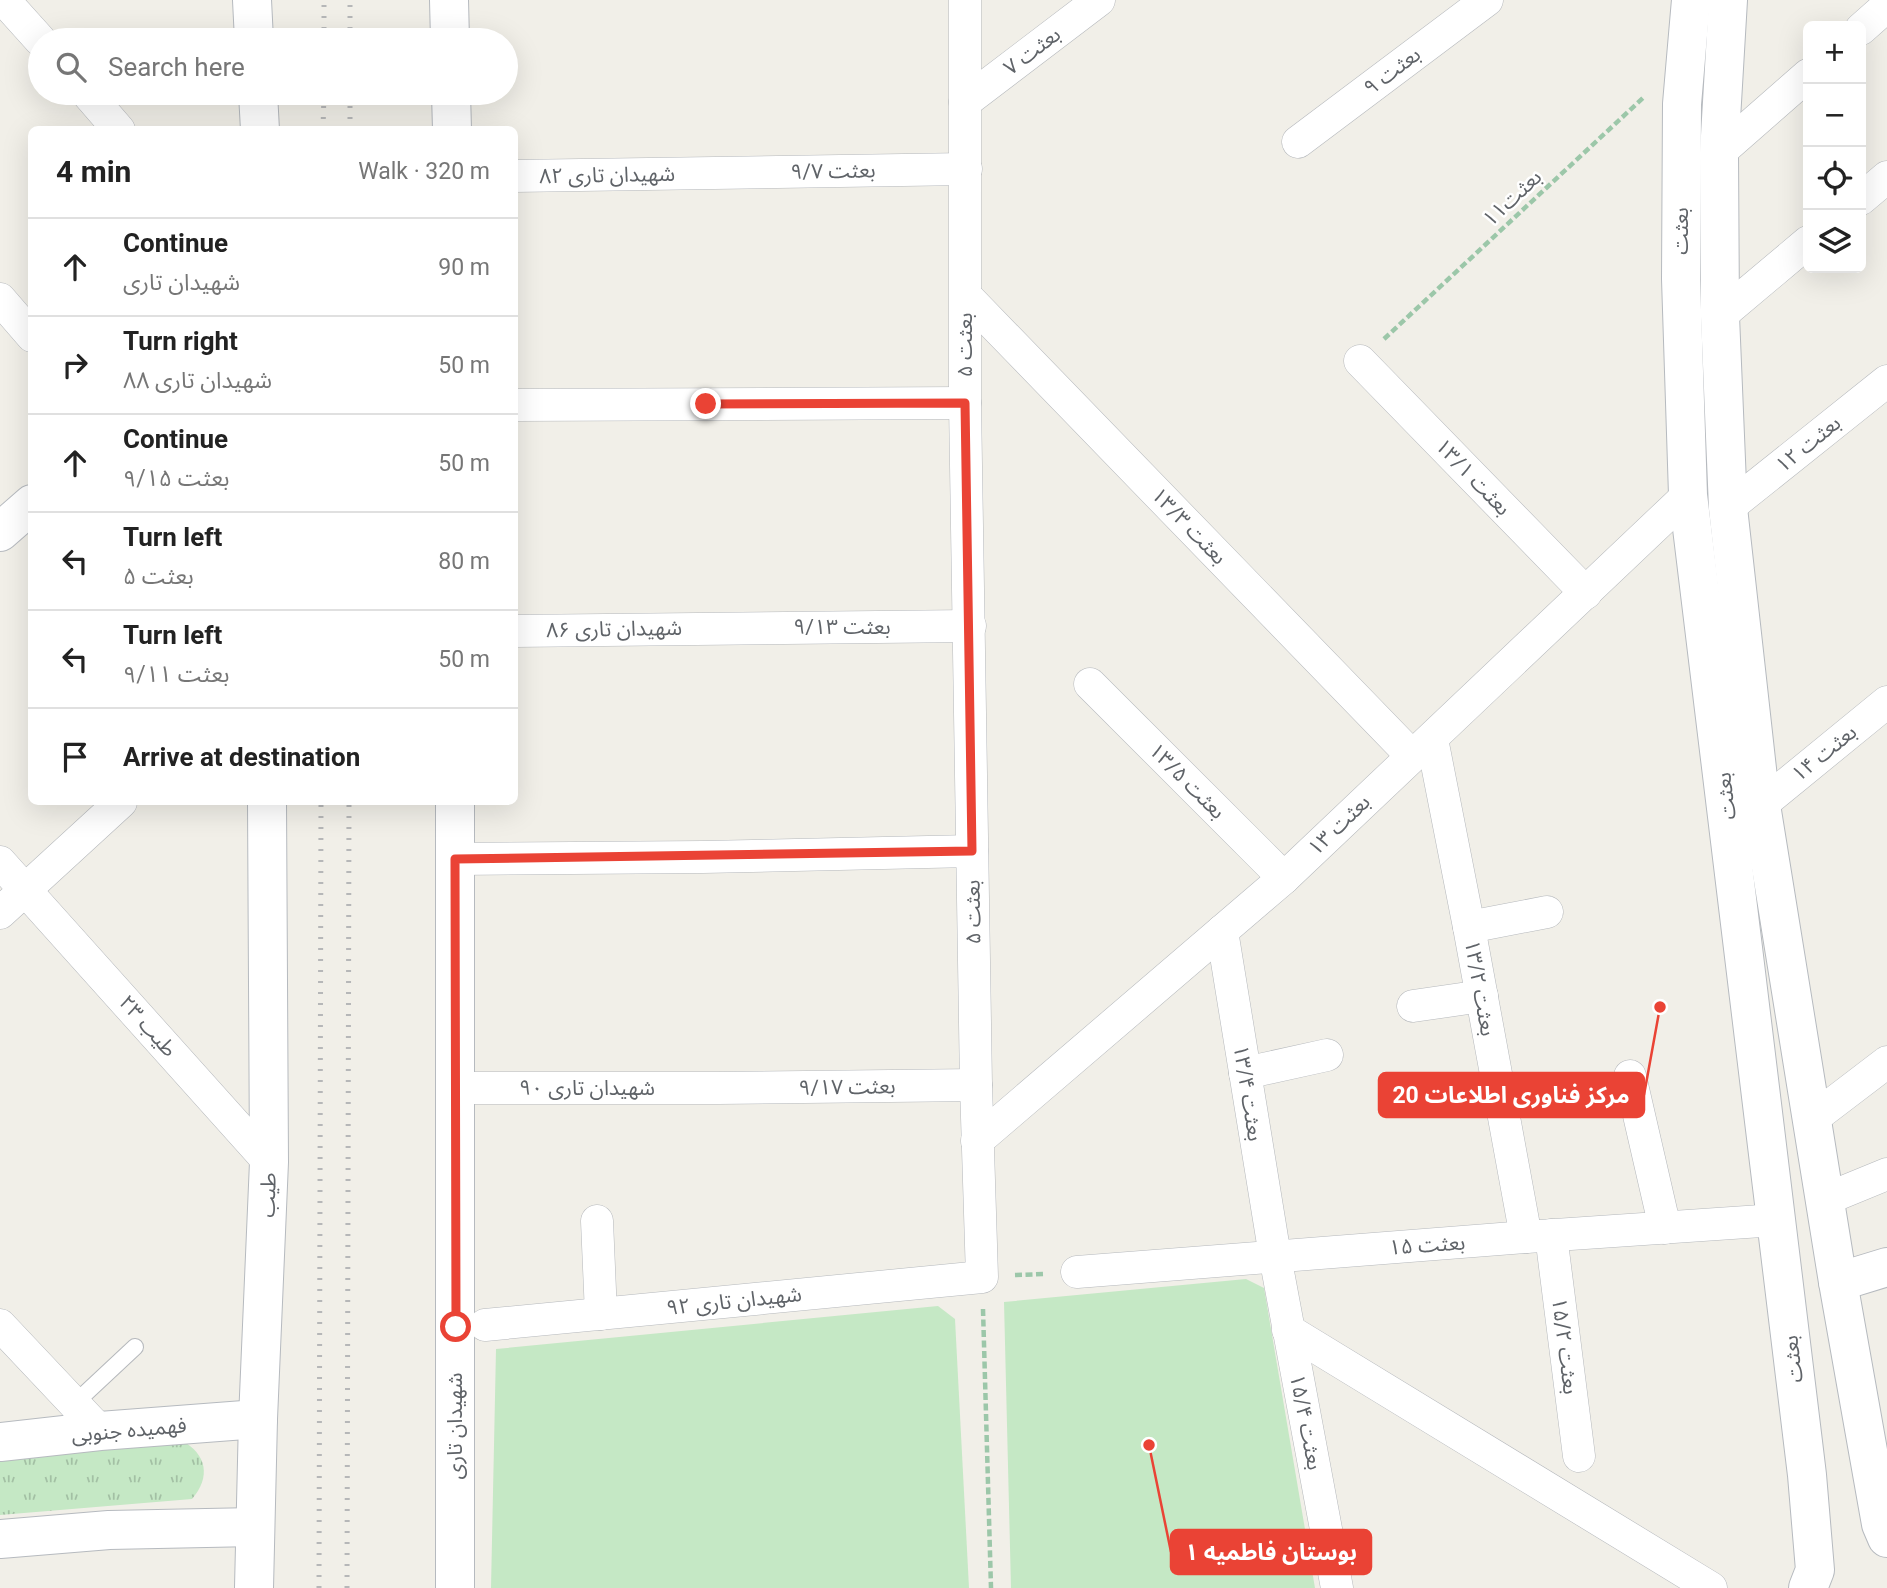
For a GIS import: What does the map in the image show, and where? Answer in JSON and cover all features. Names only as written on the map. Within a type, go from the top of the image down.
[{"type":"main road","points":[[252,0],[253,28]]},
{"type":"main road","points":[[449,0],[450,28]]},
{"type":"main road","name":"بعثت","points":[[1691,0],[1682,104],[1681,266],[1688,495],[1807,1475],[1815,1570],[1808,1588]]},
{"type":"main road","name":"بعثت","points":[[1728,0],[1719,129],[1720,316],[1728,508],[1760,805],[1838,1282],[1881,1524],[1887,1538]]},
{"type":"main road","points":[[259,105],[260,126]]},
{"type":"main road","points":[[451,105],[452,126]]},
{"type":"main road","points":[[0,532],[28,508]]},
{"type":"main road","name":"طیب","points":[[254,1588],[269,1163],[267,805]]},
{"type":"main road","name":"شهیدان تاری","points":[[455,805],[455,1588]]},
{"type":"main road","points":[[1838,1282],[1887,1267]]},
{"type":"main road","name":"فهمیده جنوبی","points":[[0,1442],[258,1419]]},
{"type":"main road","points":[[0,1539],[108,1530],[255,1527]]},
{"type":"street","points":[[4,0],[29,28]]},
{"type":"street","name":"بعثت ۵","points":[[965,0],[965,403],[977,1141],[982,1277]]},
{"type":"street","name":"بعثت ۷","points":[[965,102],[1099,0]]},
{"type":"street","name":"بعثت ۹","points":[[1298,142],[1487,0]]},
{"type":"street","points":[[1866,25],[1887,6]]},
{"type":"street","points":[[1719,153],[1803,79]]},
{"type":"street","points":[[98,105],[116,126]]},
{"type":"street","name":"بعثت ۹/۷","points":[[700,174],[965,169]]},
{"type":"street","name":"شهیدان تاری ۸۲","points":[[518,177],[700,174]]},
{"type":"street","points":[[1866,195],[1887,177]]},
{"type":"street","points":[[1720,316],[1803,246]]},
{"type":"street","name":"بعثت ۱۳/۳","points":[[965,296],[1422,748]]},
{"type":"street","points":[[0,299],[28,331]]},
{"type":"street","name":"بعثت ۱۳/۱","points":[[1360,361],[1586,593]]},
{"type":"street","name":"بعثت ۱۲","points":[[1728,508],[1887,381]]},
{"type":"street","points":[[518,405],[965,403]]},
{"type":"street","name":"بعثت ۱۳","points":[[977,1141],[1284,878],[1688,495]]},
{"type":"street","name":"بعثت ۹/۱۳","points":[[714,628],[970,626]]},
{"type":"street","name":"شهیدان تاری ۸۶","points":[[518,631],[714,628]]},
{"type":"street","name":"بعثت ۱۳/۵","points":[[1090,684],[1284,878]]},
{"type":"street","name":"بعثت ۱۴","points":[[1760,805],[1887,702]]},
{"type":"street","name":"بعثت ۱۳/۲","points":[[1422,748],[1469,927],[1482,996],[1538,1236]]},
{"type":"street","points":[[0,913],[118,805]]},
{"type":"street","points":[[455,859],[972,851]]},
{"type":"street","name":"طیب ۲۳","points":[[0,862],[269,1163]]},
{"type":"street","points":[[1469,927],[1547,912]]},
{"type":"street","name":"بعثت ۱۳/۴","points":[[1222,930],[1275,1256]]},
{"type":"street","points":[[1413,1006],[1482,996]]},
{"type":"street","points":[[1245,1073],[1327,1055]]},
{"type":"street","points":[[1811,1120],[1887,1062]]},
{"type":"street","points":[[1630,1076],[1665,1228]]},
{"type":"street","name":"بعثت ۹/۱۷","points":[[718,1088],[976,1085]]},
{"type":"street","name":"شهیدان تاری ۹۰","points":[[455,1088],[718,1088]]},
{"type":"street","points":[[1826,1199],[1887,1174]]},
{"type":"street","name":"بعثت ۱۵","points":[[1077,1272],[1776,1220]]},
{"type":"street","points":[[597,1221],[601,1314]]},
{"type":"street","name":"بعثت ۱۵/۲","points":[[1538,1236],[1578,1456]]},
{"type":"street","name":"بعثت ۱۵/۴","points":[[1275,1256],[1337,1588]]},
{"type":"street","name":"شهیدان تاری ۹۲","points":[[485,1325],[982,1277]]},
{"type":"street","points":[[0,1325],[100,1432]]},
{"type":"street","points":[[1288,1329],[1711,1588]]},
{"type":"lane","points":[[74,1404],[135,1347]]},
{"type":"path","name":"بعثت۱۱","points":[[1360,361],[1645,97]]},
{"type":"path","points":[[991,1588],[982,1277],[1077,1272]]},
{"type":"green space","points":[[1246,1279],[1264,1288],[1315,1588],[1011,1588],[1004,1302]]},
{"type":"green space","points":[[938,1306],[955,1319],[969,1588],[491,1588],[496,1349]]},
{"type":"green space","points":[[181,1440],[196,1452],[203,1466],[202,1482],[192,1499],[0,1515],[0,1459]]},
{"type":"railway","points":[[324,0],[324,28]]},
{"type":"railway","points":[[350,0],[350,28]]},
{"type":"railway","points":[[323,126],[324,105]]},
{"type":"railway","points":[[350,105],[350,126]]},
{"type":"railway","points":[[319,1588],[321,805]]},
{"type":"railway","points":[[347,1588],[349,805]]},
{"type":"place","name":"مرکز فناوری اطلاعات 20","points":[[1660,1007]]},
{"type":"place","name":"بوستان فاطمیه ۱","points":[[1149,1445]]},
{"type":"route","points":[[456,1327],[455,859],[972,851],[965,403],[706,404]]}]
